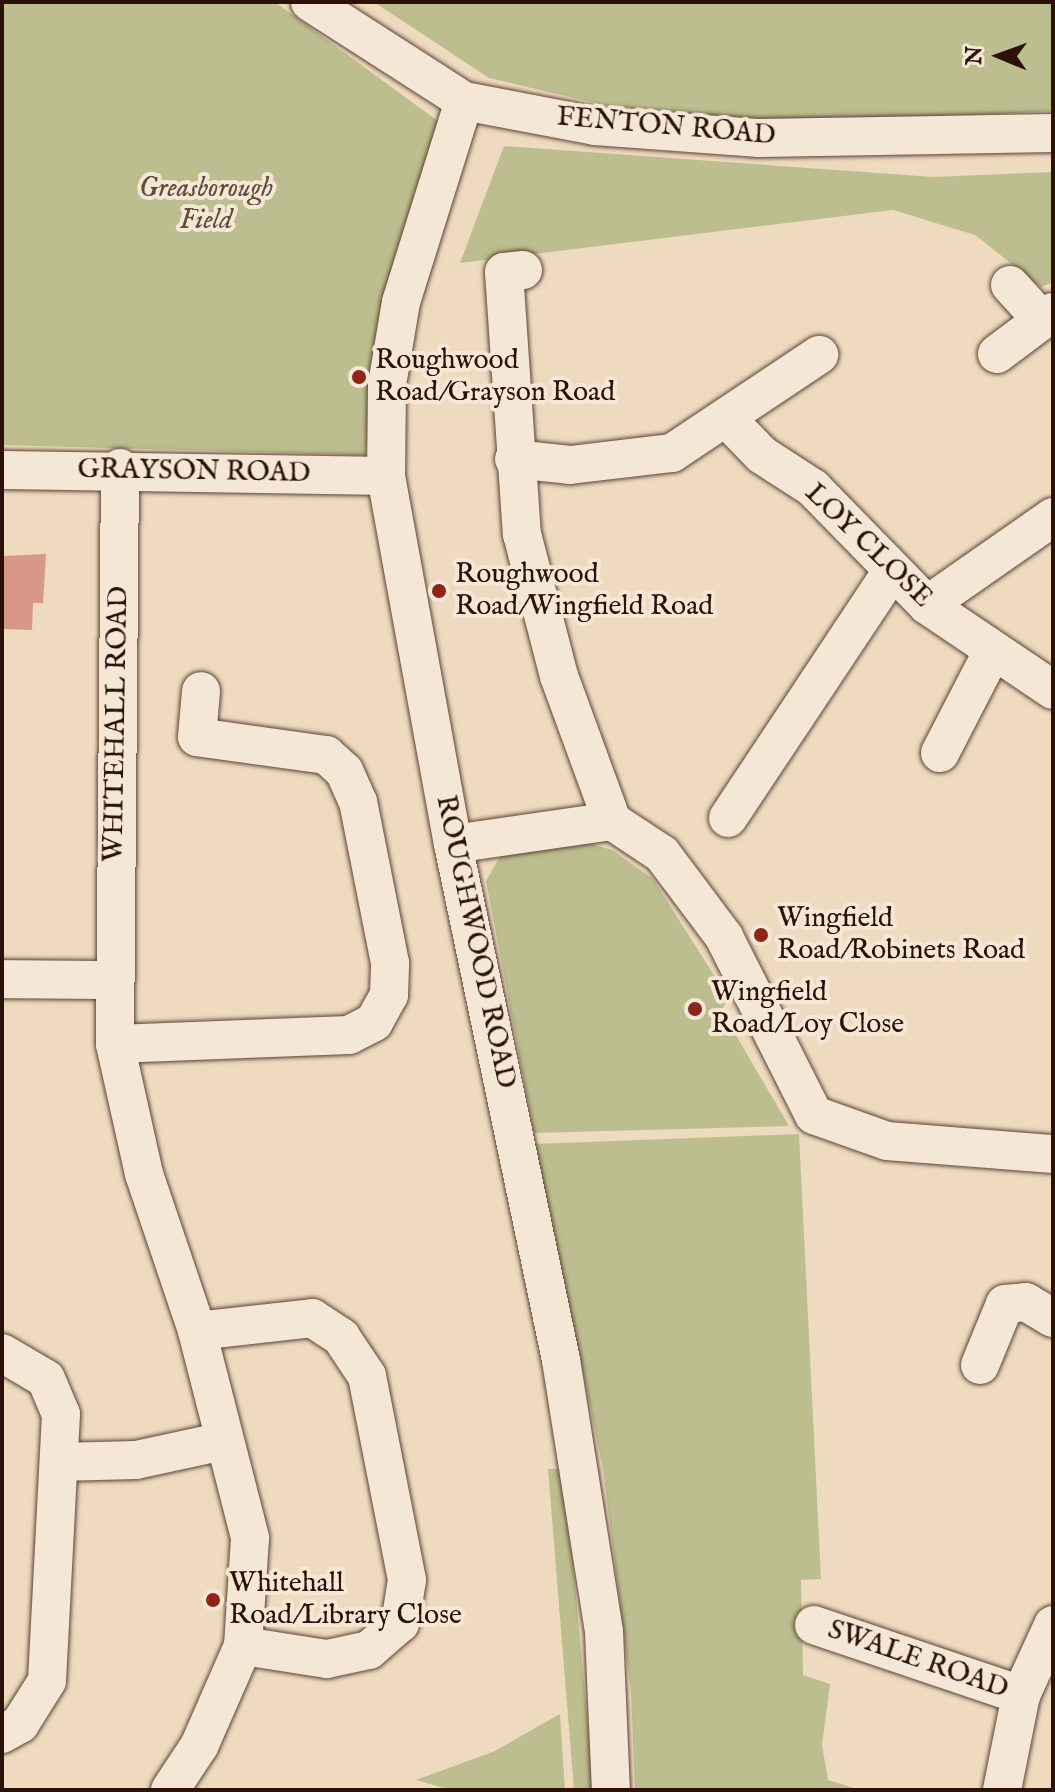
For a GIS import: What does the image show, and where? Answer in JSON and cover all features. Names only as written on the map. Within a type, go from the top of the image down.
[{"type":"street","name":"FENTON ROAD","points":[[310,2],[464,101],[595,126],[760,138],[1053,133]]},
{"type":"street","name":"ROUGHWOOD ROAD","points":[[464,101],[401,302],[387,385],[386,476],[453,844],[561,1360],[604,1632],[611,1790]]},
{"type":"street","points":[[523,270],[504,272],[514,459],[522,534],[559,676],[612,821],[662,854],[724,937],[814,1115],[887,1141],[1053,1154]]},
{"type":"street","points":[[997,354],[1048,316],[1010,285]]},
{"type":"street","points":[[514,459],[570,465],[672,453],[729,421],[819,355]]},
{"type":"street","name":"LOY CLOSE","points":[[729,421],[762,455],[813,488],[890,574],[927,605],[991,654],[1053,690]]},
{"type":"street","name":"GRAYSON ROAD","points":[[2,470],[120,468],[386,476]]},
{"type":"street","name":"WHITEHALL ROAD","points":[[120,468],[115,1044],[144,1174],[197,1331],[250,1538],[243,1646],[199,1746],[170,1790]]},
{"type":"street","points":[[927,605],[1053,517]]},
{"type":"street","points":[[728,818],[890,574]]},
{"type":"street","points":[[940,753],[991,654]]},
{"type":"street","points":[[115,1044],[349,1035],[374,1022],[389,995],[358,802],[344,771],[326,755],[197,737],[201,691]]},
{"type":"street","points":[[453,844],[612,821]]},
{"type":"street","points":[[2,979],[114,980]]},
{"type":"street","points":[[980,1365],[1005,1304],[1026,1302],[1053,1318]]},
{"type":"street","points":[[197,1331],[312,1318],[341,1337],[367,1376],[407,1580],[400,1623],[369,1650],[327,1659],[243,1646]]},
{"type":"street","points":[[2,1353],[30,1364],[57,1395],[59,1462],[47,1681],[20,1724],[2,1734]]},
{"type":"street","points":[[59,1462],[136,1460],[224,1441]]},
{"type":"street","name":"SWALE ROAD","points":[[814,1625],[1021,1695]]},
{"type":"street","points":[[1002,1790],[1021,1695],[1053,1625]]},
{"type":"green space","name":"Greasborough Field","points":[[2,2],[275,2],[442,124],[381,329],[365,455],[2,445]]},
{"type":"green space","points":[[374,2],[1053,2],[1053,111],[796,123],[642,114],[489,78]]},
{"type":"green space","points":[[504,146],[933,177],[1053,172],[1053,282],[1041,287],[975,235],[893,210],[460,263]]},
{"type":"green space","points":[[585,842],[612,850],[653,879],[729,999],[716,1017],[724,1035],[734,1032],[789,1126],[534,1133],[486,881],[501,855]]},
{"type":"green space","points":[[799,1134],[821,1579],[801,1580],[803,1675],[830,1684],[822,1745],[828,1780],[860,1790],[635,1790],[631,1692],[603,1469],[535,1144]]},
{"type":"green space","points":[[548,1469],[559,1469],[573,1565],[594,1790],[574,1790]]},
{"type":"green space","points":[[560,1714],[565,1790],[451,1790],[416,1780],[495,1751]]},
{"type":"building","points":[[46,554],[43,603],[33,603],[32,630],[2,629],[2,556]]},
{"type":"place","name":"Roughwood Road/Grayson Road","points":[[359,377]]},
{"type":"place","name":"Roughwood Road/Wingfield Road","points":[[439,591]]},
{"type":"place","name":"Wingfield Road/Robinets Road","points":[[761,935]]},
{"type":"place","name":"Wingfield Road/Loy Close","points":[[695,1009]]},
{"type":"place","name":"Whitehall Road/Library Close","points":[[213,1600]]}]
